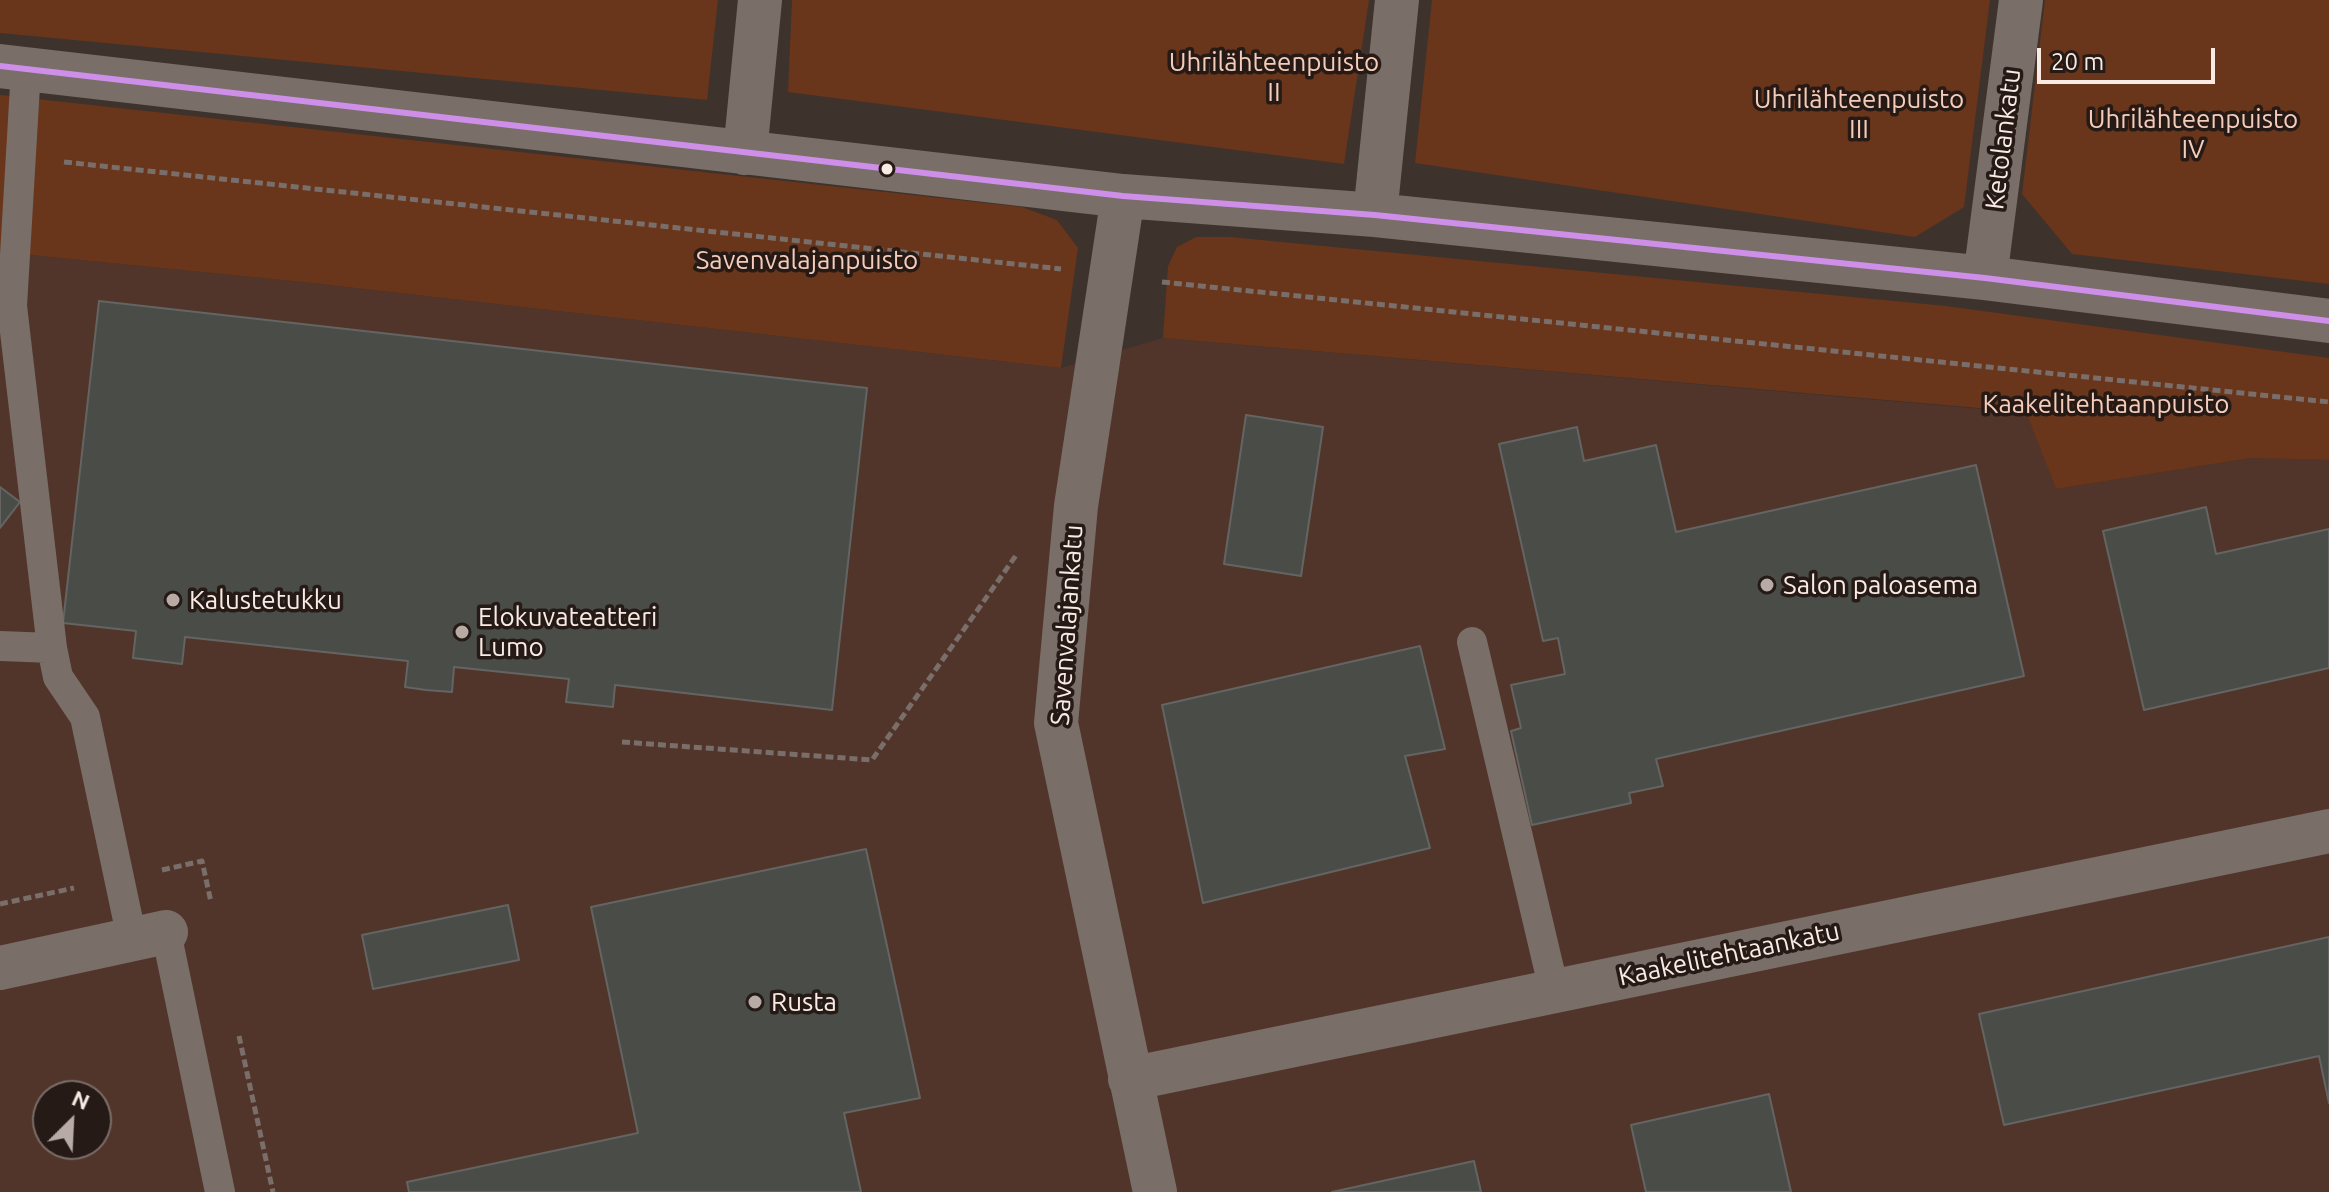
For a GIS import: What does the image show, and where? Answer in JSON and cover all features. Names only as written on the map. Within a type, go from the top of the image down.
[{"type":"street","points":[[745,153],[760,0]]},
{"type":"street","points":[[1375,215],[1397,0]]},
{"type":"street","name":"Ketolankatu","points":[[1985,278],[2021,0]]},
{"type":"street","points":[[13,67],[1123,196],[1375,215],[1985,278],[2329,321]]},
{"type":"street","name":"Savenvalajankatu","points":[[1123,196],[1076,506],[1056,723],[1155,1192]]},
{"type":"street","name":"Kaakelitehtaankatu","points":[[1130,1079],[2329,831]]},
{"type":"street","points":[[0,968],[149,935]]},
{"type":"lane","points":[[13,67],[12,306],[52,648],[58,677],[85,717],[220,1192]]},
{"type":"lane","points":[[1472,642],[1554,990]]},
{"type":"lane","points":[[0,646],[52,648]]},
{"type":"path","points":[[622,742],[872,760],[1020,549]]},
{"type":"shaded area","points":[[0,252],[302,282],[1061,368],[1163,338],[2027,413],[2056,489],[2251,458],[2329,460],[2329,1192],[0,1192]]},
{"type":"green space","points":[[0,0],[718,0],[707,100],[0,33]]},
{"type":"green space","name":"Uhrilähteenpuisto II","points":[[792,0],[1369,0],[1344,164],[788,92]]},
{"type":"green space","name":"Uhrilähteenpuisto III","points":[[1432,0],[1990,0],[1964,207],[1915,237],[1415,163]]},
{"type":"green space","name":"Uhrilähteenpuisto IV","points":[[2045,0],[2329,0],[2329,284],[2072,254],[2022,194]]},
{"type":"green space","name":"Savenvalajanpuisto","points":[[0,95],[1022,207],[1057,220],[1078,248],[1061,368],[302,282],[0,252]]},
{"type":"green space","name":"Kaakelitehtaanpuisto","points":[[1196,237],[1230,237],[1946,306],[2329,358],[2329,460],[2251,458],[2056,489],[2026,412],[1163,338],[1168,266],[1177,247]]},
{"type":"building","points":[[99,301],[867,388],[832,710],[615,685],[613,707],[566,702],[569,679],[454,667],[452,692],[426,690],[405,687],[408,661],[185,637],[182,664],[133,658],[136,631],[63,623]]},
{"type":"building","points":[[1246,415],[1323,427],[1301,576],[1224,564]]},
{"type":"building","name":"Salon paloasema","points":[[1577,427],[1584,461],[1656,445],[1676,532],[1976,465],[2024,676],[1656,759],[1663,786],[1629,793],[1631,803],[1532,825],[1511,731],[1521,728],[1511,685],[1565,674],[1558,638],[1543,641],[1499,444]]},
{"type":"building","points":[[0,487],[20,502],[0,528]]},
{"type":"building","points":[[2206,507],[2216,554],[2329,529],[2329,668],[2144,710],[2103,531]]},
{"type":"building","points":[[1420,646],[1445,749],[1405,756],[1430,848],[1203,903],[1162,705]]},
{"type":"building","name":"Rusta","points":[[866,849],[920,1098],[844,1113],[861,1192],[409,1192],[407,1182],[638,1133],[591,907]]},
{"type":"building","points":[[508,905],[519,960],[373,989],[362,935]]},
{"type":"building","points":[[2329,937],[2329,1103],[2319,1056],[2004,1125],[1979,1014]]},
{"type":"building","points":[[1769,1094],[1791,1192],[1646,1192],[1631,1125]]},
{"type":"building","points":[[1474,1161],[1481,1192],[1332,1192]]},
{"type":"transit line","points":[[0,66],[1123,196],[1375,215],[1985,278],[2329,321]]},
{"type":"place","name":"Salon paloasema","points":[[1767,585]]},
{"type":"place","name":"Kalustetukku","points":[[173,600]]},
{"type":"place","name":"Elokuvateatteri Lumo","points":[[462,632]]},
{"type":"place","name":"Rusta","points":[[755,1002]]}]
